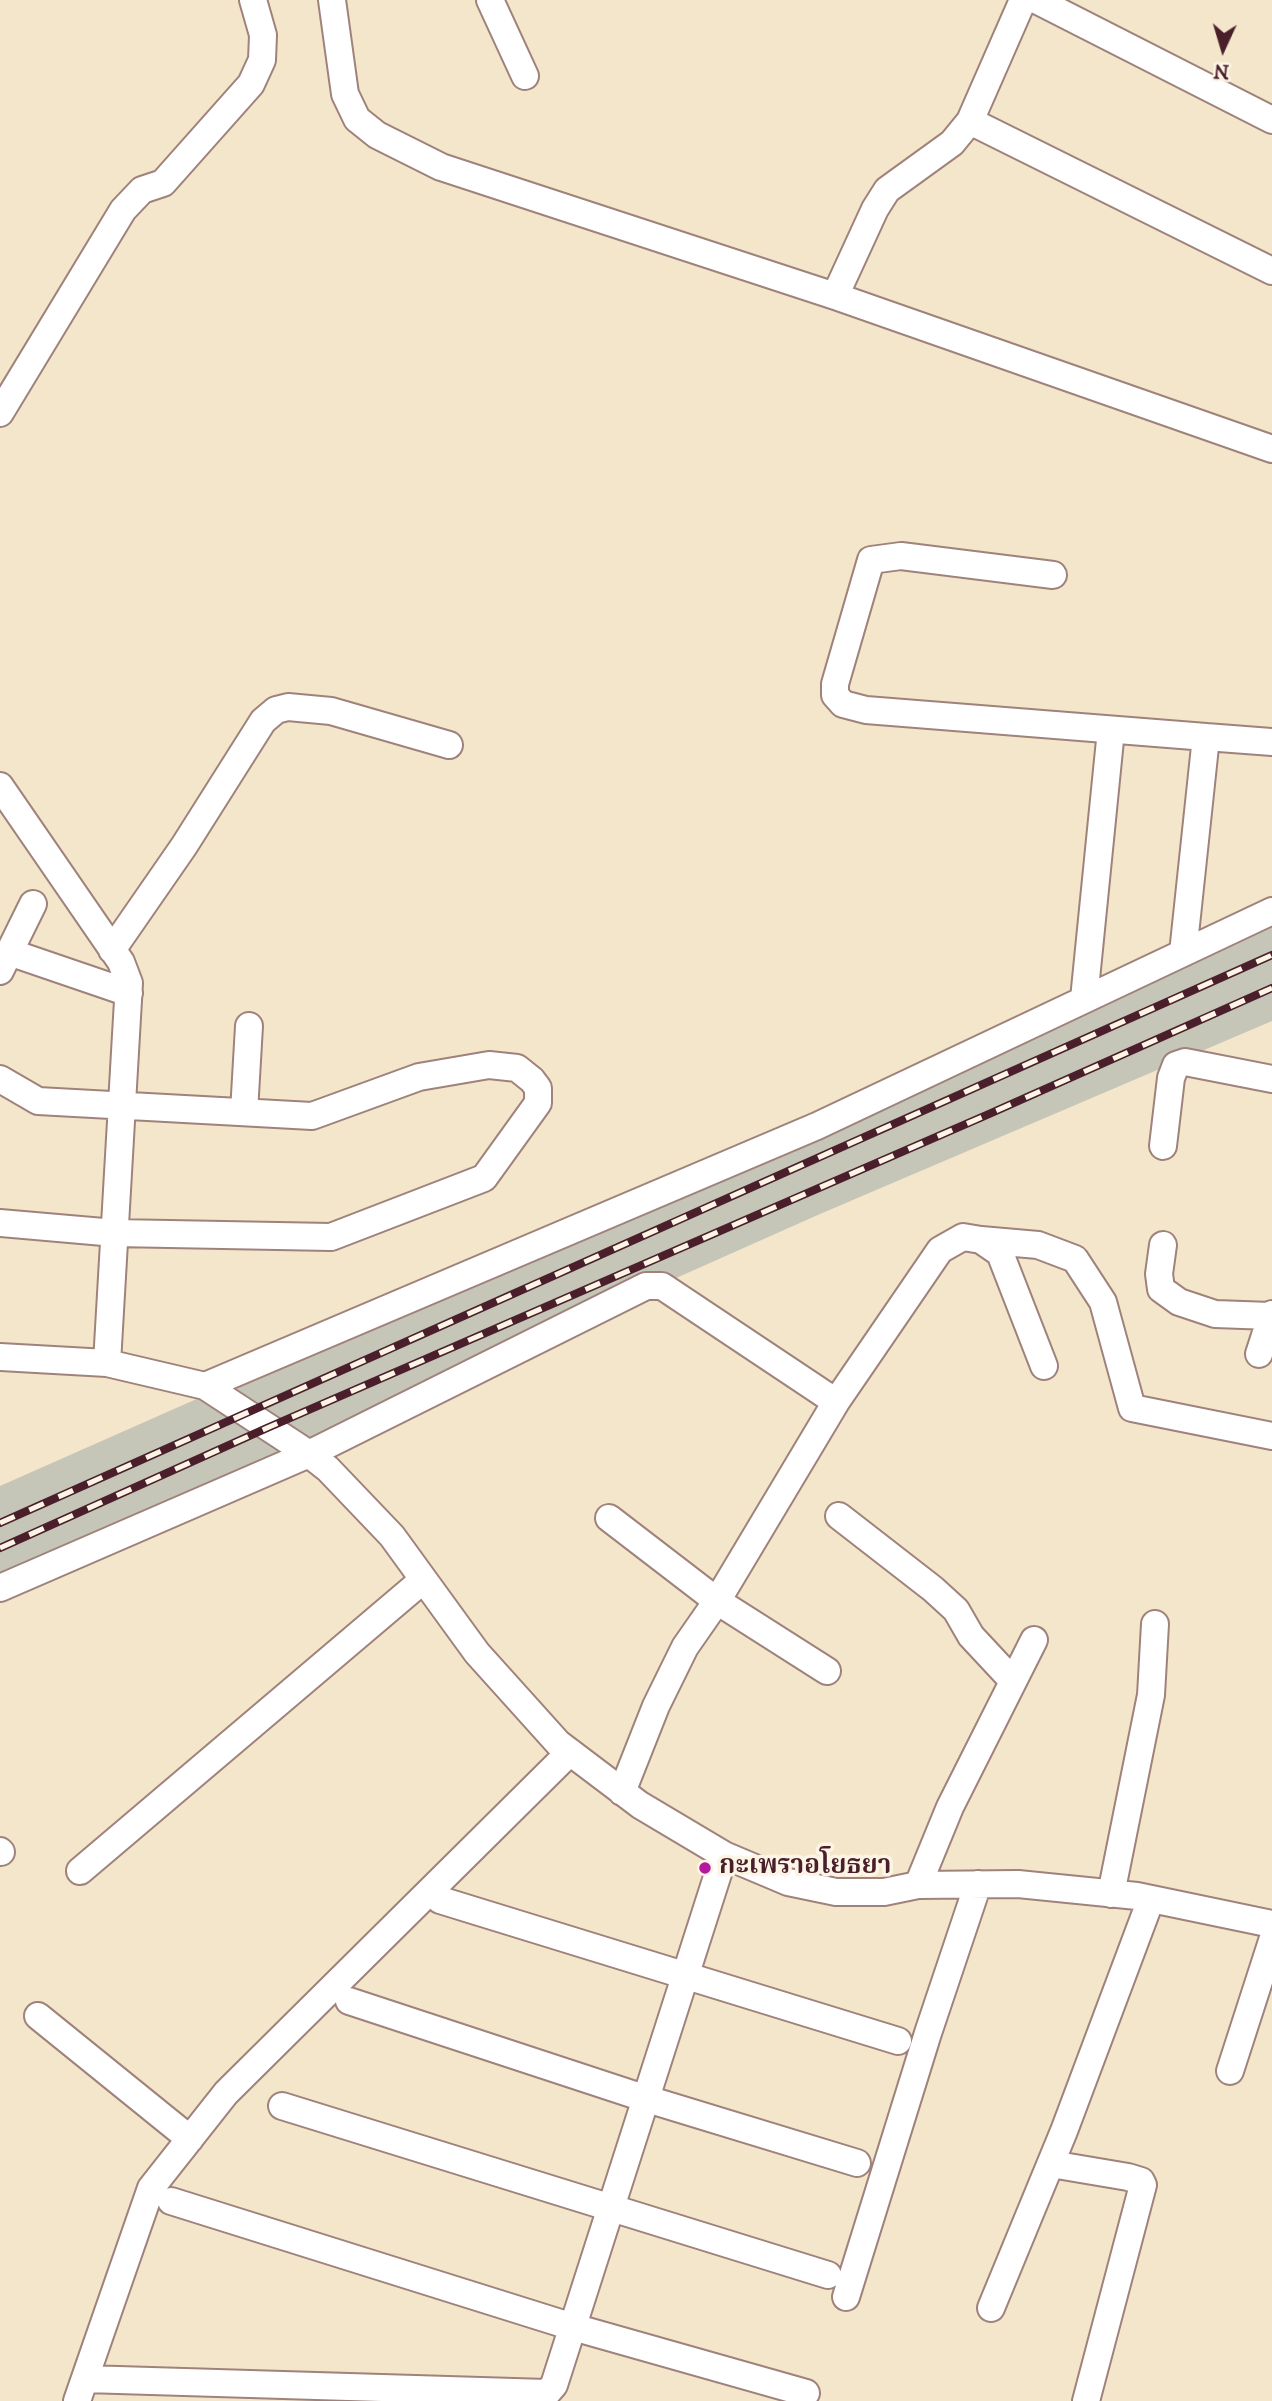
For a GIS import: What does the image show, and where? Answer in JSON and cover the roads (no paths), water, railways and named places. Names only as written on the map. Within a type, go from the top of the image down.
[{"type":"street","points":[[0,413],[123,210],[142,190],[163,183],[251,84],[262,60],[263,35],[253,0]]},
{"type":"street","points":[[332,0],[345,94],[357,119],[377,135],[441,167],[835,296],[1272,449]]},
{"type":"street","points":[[490,0],[525,76]]},
{"type":"street","points":[[835,296],[875,209],[887,190],[951,143],[970,121],[1023,0]]},
{"type":"street","points":[[1036,0],[1272,120]]},
{"type":"street","points":[[970,121],[1272,271]]},
{"type":"street","points":[[1052,575],[901,556],[872,560],[835,684],[835,695],[843,704],[866,710],[1272,742]]},
{"type":"street","points":[[113,950],[184,846],[263,721],[276,710],[288,707],[331,710],[449,745]]},
{"type":"street","points":[[1084,999],[1111,730]]},
{"type":"street","points":[[1183,953],[1206,737]]},
{"type":"street","points":[[0,786],[121,962],[129,982],[107,1363]]},
{"type":"street","points":[[33,904],[4,961],[129,993]]},
{"type":"street","points":[[205,1386],[817,1125],[1272,911]]},
{"type":"street","points":[[244,1112],[249,1026]]},
{"type":"street","points":[[1163,1146],[1175,1065],[1185,1062],[1272,1079]]},
{"type":"street","points":[[0,1079],[38,1101],[312,1116],[419,1077],[489,1065],[517,1068],[538,1088],[538,1103],[484,1178],[331,1237],[115,1233],[0,1223]]},
{"type":"street","points":[[622,1792],[661,1694],[685,1647],[717,1601],[836,1402],[940,1250],[963,1237],[1038,1245],[1075,1259],[1103,1302],[1132,1408],[1272,1436]]},
{"type":"street","points":[[981,1240],[1000,1253],[1044,1366]]},
{"type":"street","points":[[1163,1245],[1159,1274],[1161,1289],[1179,1302],[1215,1314],[1272,1315],[1259,1354]]},
{"type":"street","points":[[0,1588],[309,1454],[646,1286],[662,1286],[836,1402]]},
{"type":"street","points":[[0,1357],[107,1363],[205,1386],[309,1454],[328,1469],[392,1536],[477,1653],[558,1743],[622,1792],[724,1855],[788,1882],[836,1892],[884,1892],[918,1885],[1018,1884],[1151,1899],[1272,1924]]},
{"type":"street","points":[[839,1516],[933,1589],[956,1611],[971,1636],[1013,1681]]},
{"type":"street","points":[[610,1518],[717,1601],[827,1671]]},
{"type":"street","points":[[80,1871],[423,1580]]},
{"type":"street","points":[[1111,1894],[1152,1695],[1155,1624]]},
{"type":"street","points":[[918,1885],[950,1807],[1034,1640]]},
{"type":"street","points":[[570,1752],[226,2093],[151,2188],[81,2390],[547,2393],[554,2385],[648,2099],[724,1855]]},
{"type":"street","points":[[846,2297],[928,2033],[978,1884]]},
{"type":"street","points":[[990,2308],[1051,2164],[1151,1899]]},
{"type":"street","points":[[440,1900],[898,2041]]},
{"type":"street","points":[[1230,2071],[1272,1941]]},
{"type":"street","points":[[349,2001],[648,2099],[857,2163]]},
{"type":"street","points":[[38,2016],[190,2139]]},
{"type":"street","points":[[282,2106],[828,2275]]},
{"type":"street","points":[[1051,2164],[1128,2177],[1141,2181],[1143,2185],[1086,2401]]},
{"type":"street","points":[[171,2201],[573,2327],[806,2393]]},
{"type":"railway","points":[[0,1523],[1272,955]]},
{"type":"railway","points":[[0,1548],[267,1428],[1272,988]]},
{"type":"place","name":"กะเพราอโยธยา","points":[[705,1868]]}]
